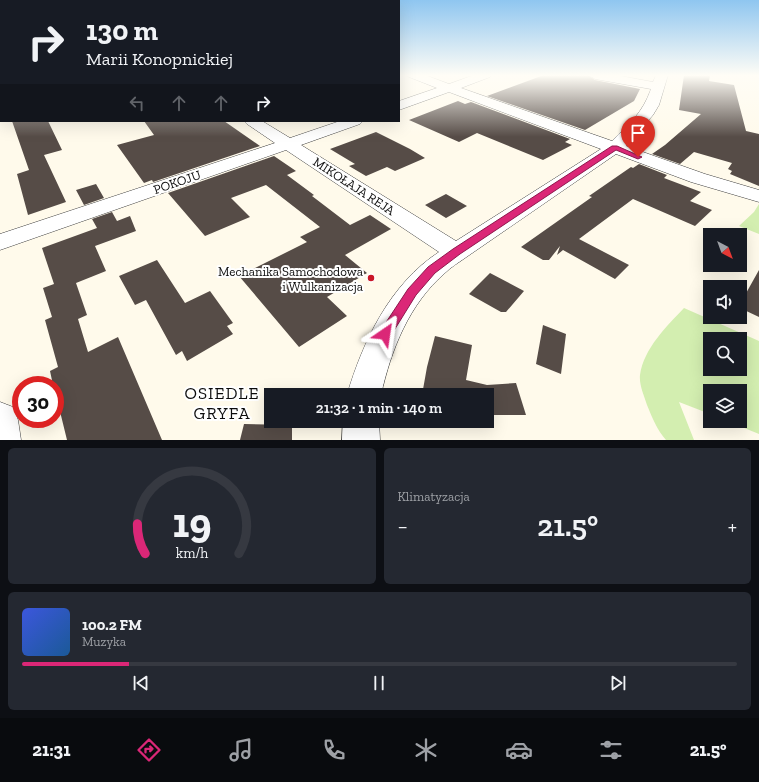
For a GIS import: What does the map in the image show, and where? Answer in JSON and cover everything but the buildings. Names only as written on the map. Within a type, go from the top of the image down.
[{"type":"street","points":[[400,106],[429,96]]},
{"type":"street","points":[[471,96],[698,178],[759,196]]},
{"type":"street","points":[[366,388],[368,377],[385,334],[412,292],[432,270],[456,252],[615,148],[646,115],[655,96]]},
{"type":"street","name":"MIKOŁAJA REJA","points":[[254,122],[456,252]]},
{"type":"street","name":"POKOJU","points":[[0,242],[352,122]]},
{"type":"street","points":[[0,420],[2,440]]},
{"type":"street","points":[[361,428],[361,440]]},
{"type":"green space","points":[[759,204],[759,234],[739,226],[754,212]]},
{"type":"green space","points":[[684,308],[703,316],[703,324],[720,324],[739,332],[703,332],[703,376],[747,376],[747,336],[759,341],[759,434],[744,428],[747,428],[747,384],[703,384],[703,411],[679,402],[694,440],[666,440],[655,423],[647,405],[640,379],[642,365],[646,356],[657,338]]},
{"type":"place","name":"Mechanika Samochodowa i Wulkanizacja","points":[[371,278]]},
{"type":"district","name":"OSIEDLE GRYFA","points":[[222,403]]},
{"type":"route","points":[[385,334],[412,292],[432,270],[456,252],[615,148],[638,157]]}]
